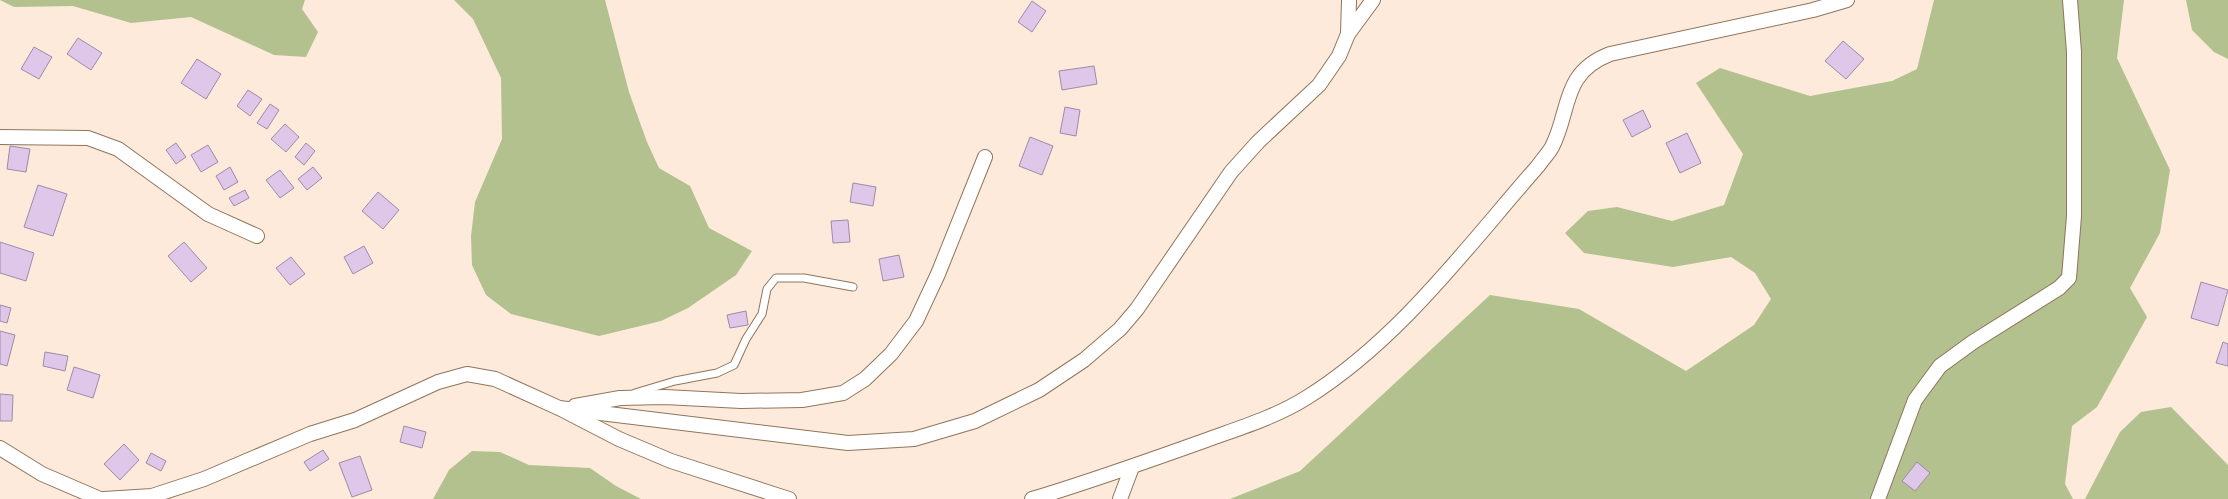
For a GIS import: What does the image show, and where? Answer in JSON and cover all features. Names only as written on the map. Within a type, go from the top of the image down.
[{"type":"street","points":[[1348,34],[1349,0]]},
{"type":"street","points":[[560,408],[848,443],[914,439],[975,421],[1039,390],[1084,360],[1120,329],[1149,294],[1231,172],[1258,142],[1319,85],[1340,56],[1348,34],[1373,0]]},
{"type":"street","points":[[1032,499],[1132,467],[1289,408],[1350,367],[1388,334],[1436,285],[1538,166],[1552,147],[1566,98],[1585,69],[1596,61],[1610,54],[1817,5],[1846,0]]},
{"type":"street","points":[[1878,499],[1913,405],[1926,382],[1940,366],[1958,352],[2059,288],[2069,278],[2074,216],[2074,52],[2070,0]]},
{"type":"street","points":[[0,137],[88,138],[118,149],[208,214],[257,236]]},
{"type":"street","points":[[560,408],[620,398],[665,397],[741,401],[802,400],[843,392],[865,380],[890,354],[916,321],[938,274],[985,156]]},
{"type":"street","points":[[104,499],[152,496],[204,479],[310,434],[355,420],[438,382],[467,374],[495,379],[560,408],[619,439],[671,461],[789,499]]},
{"type":"street","points":[[0,448],[42,474],[100,499]]},
{"type":"street","points":[[1120,499],[1132,467]]},
{"type":"lane","points":[[620,398],[675,381],[717,373],[734,365],[746,339],[762,314],[767,289],[776,278],[804,278],[853,287]]},
{"type":"green space","points":[[0,0],[305,0],[302,9],[318,32],[306,57],[274,55],[191,17],[131,23],[73,6],[14,7]]},
{"type":"green space","points":[[454,0],[605,0],[629,92],[647,142],[659,168],[690,186],[709,228],[752,251],[736,275],[688,308],[661,321],[599,336],[511,314],[486,295],[472,265],[471,236],[475,202],[502,139],[501,78],[473,19]]},
{"type":"green space","points":[[1934,0],[2124,0],[2117,58],[2170,170],[2160,233],[2130,288],[2147,317],[2097,407],[2072,426],[2065,484],[2073,499],[1230,499],[1300,471],[1490,295],[1579,309],[1686,371],[1754,325],[1771,299],[1755,273],[1731,257],[1673,267],[1584,253],[1565,233],[1588,211],[1617,207],[1672,221],[1724,205],[1743,154],[1696,83],[1720,68],[1810,96],[1892,81],[1917,69]]},
{"type":"green space","points":[[2186,0],[2228,0],[2228,59],[2214,52],[2192,30]]},
{"type":"green space","points":[[2171,407],[2228,465],[2228,499],[2085,499],[2120,432],[2141,412]]},
{"type":"green space","points":[[472,451],[500,452],[529,465],[590,468],[616,486],[641,499],[433,499],[449,470]]},
{"type":"building","points":[[1032,1],[1046,11],[1032,32],[1018,22]]},
{"type":"building","points":[[78,38],[102,53],[91,70],[67,54]]},
{"type":"building","points":[[1843,41],[1864,59],[1846,79],[1825,61]]},
{"type":"building","points":[[34,47],[52,57],[39,79],[21,69]]},
{"type":"building","points":[[197,59],[221,74],[206,99],[181,83]]},
{"type":"building","points":[[1094,66],[1097,84],[1062,90],[1059,71]]},
{"type":"building","points":[[248,90],[262,99],[250,116],[237,106]]},
{"type":"building","points":[[270,104],[279,110],[267,129],[257,123]]},
{"type":"building","points":[[1065,107],[1080,110],[1076,136],[1060,133]]},
{"type":"building","points":[[1643,110],[1651,127],[1632,137],[1623,120]]},
{"type":"building","points":[[285,124],[299,137],[286,152],[271,139]]},
{"type":"building","points":[[1687,133],[1701,163],[1680,173],[1666,143]]},
{"type":"building","points":[[1030,137],[1053,146],[1042,175],[1019,166]]},
{"type":"building","points":[[176,143],[186,157],[176,164],[166,150]]},
{"type":"building","points":[[306,143],[315,151],[304,165],[295,157]]},
{"type":"building","points":[[208,145],[218,162],[201,172],[191,155]]},
{"type":"building","points":[[10,146],[30,149],[26,172],[7,169]]},
{"type":"building","points":[[230,167],[238,182],[224,190],[216,176]]},
{"type":"building","points":[[313,167],[322,178],[307,190],[298,179]]},
{"type":"building","points":[[280,170],[294,188],[280,198],[266,180]]},
{"type":"building","points":[[853,183],[876,187],[873,206],[850,202]]},
{"type":"building","points":[[38,185],[67,194],[53,236],[24,227]]},
{"type":"building","points":[[245,190],[249,198],[234,206],[229,198]]},
{"type":"building","points":[[378,192],[399,210],[383,229],[362,211]]},
{"type":"building","points":[[848,220],[850,242],[833,243],[831,221]]},
{"type":"building","points":[[0,242],[34,253],[26,281],[0,273]]},
{"type":"building","points":[[184,242],[207,268],[191,282],[168,256]]},
{"type":"building","points":[[364,246],[373,263],[353,274],[344,257]]},
{"type":"building","points":[[899,255],[904,277],[883,281],[879,259]]},
{"type":"building","points":[[291,257],[305,274],[290,285],[276,268]]},
{"type":"building","points":[[2201,282],[2228,290],[2218,326],[2191,318]]},
{"type":"building","points":[[0,305],[11,308],[7,323],[0,321]]},
{"type":"building","points":[[746,311],[748,325],[730,328],[727,315]]},
{"type":"building","points":[[0,331],[15,335],[7,366],[0,364]]},
{"type":"building","points":[[2223,342],[2228,344],[2228,366],[2216,363]]},
{"type":"building","points":[[45,352],[68,356],[65,371],[43,366]]},
{"type":"building","points":[[74,367],[100,375],[93,398],[67,390]]},
{"type":"building","points":[[0,394],[13,395],[12,421],[0,421]]},
{"type":"building","points":[[404,426],[426,432],[422,448],[400,442]]},
{"type":"building","points":[[124,444],[139,460],[120,480],[104,464]]},
{"type":"building","points":[[323,450],[329,459],[310,471],[304,462]]},
{"type":"building","points":[[151,453],[166,461],[161,471],[146,463]]},
{"type":"building","points":[[360,456],[372,490],[352,497],[339,463]]},
{"type":"building","points":[[1917,462],[1930,473],[1915,491],[1902,481]]}]
